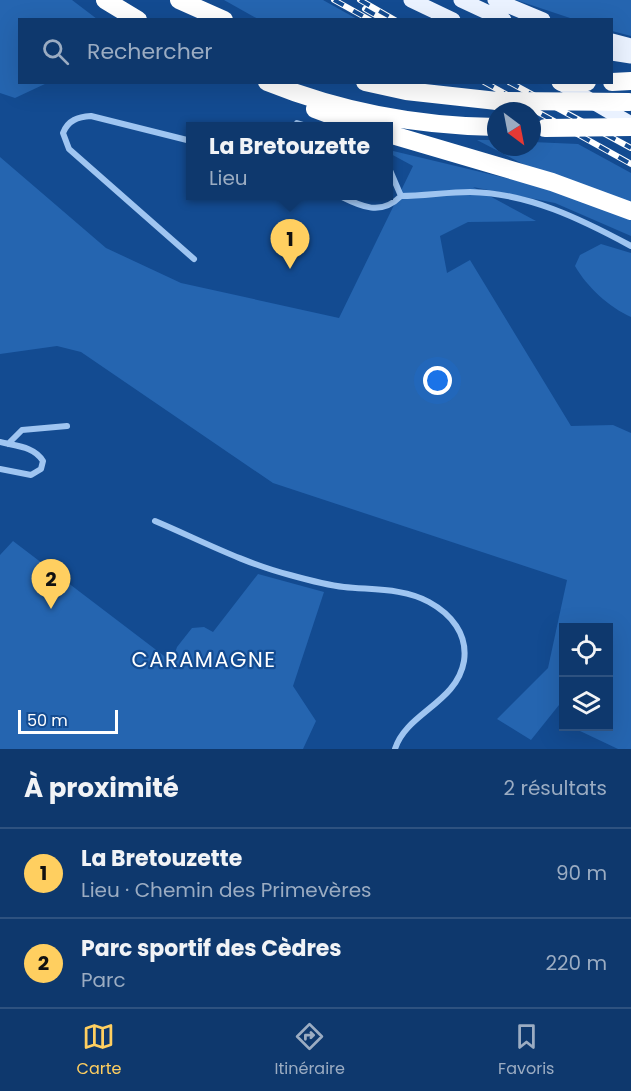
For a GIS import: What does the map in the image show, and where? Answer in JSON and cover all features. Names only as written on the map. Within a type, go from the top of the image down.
[{"type":"highway","points":[[105,0],[135,18]]},
{"type":"highway","points":[[178,0],[207,18]]},
{"type":"highway","points":[[178,0],[220,18]]},
{"type":"highway","points":[[613,82],[631,81]]},
{"type":"highway","points":[[257,84],[293,101],[352,122]]},
{"type":"highway","points":[[273,84],[315,99],[421,122],[487,126]]},
{"type":"highway","points":[[374,84],[406,91],[497,101],[630,102]]},
{"type":"highway","points":[[541,128],[631,125]]},
{"type":"highway","points":[[393,135],[552,182],[631,211]]},
{"type":"main road","points":[[411,0],[449,17]]},
{"type":"main road","points":[[426,0],[449,17]]},
{"type":"main road","points":[[461,0],[500,18]]},
{"type":"main road","points":[[495,0],[538,18]]},
{"type":"main road","points":[[613,40],[631,46]]},
{"type":"main road","points":[[613,53],[631,56]]},
{"type":"main road","points":[[563,84],[631,125]]},
{"type":"street","points":[[186,140],[91,116],[80,117],[71,122],[63,133],[69,149],[194,259]]},
{"type":"street","points":[[393,177],[401,196]]},
{"type":"street","points":[[350,200],[367,208],[375,208],[393,204],[401,196],[469,192],[521,199],[568,214],[631,246]]},
{"type":"street","points":[[8,444],[22,430],[67,426]]},
{"type":"street","points":[[0,442],[39,453],[43,461],[41,469],[32,475],[0,470]]},
{"type":"street","points":[[155,521],[237,557],[290,575],[341,586],[406,593],[419,597],[445,613],[461,633],[464,660],[460,672],[440,701],[403,732],[395,749]]},
{"type":"shaded area","points":[[0,0],[72,0],[96,18],[18,18],[18,84],[45,84],[15,98],[0,93]]},
{"type":"shaded area","points":[[224,0],[323,0],[355,18],[256,18]]},
{"type":"shaded area","points":[[516,0],[631,0],[631,36],[613,31],[613,18],[570,18]]},
{"type":"shaded area","points":[[477,140],[487,140],[487,145]]},
{"type":"shaded area","points":[[541,142],[578,144],[631,173],[631,205],[538,172],[508,156],[541,156]]},
{"type":"shaded area","points":[[393,151],[560,191],[631,218],[631,236],[555,203],[473,187],[536,221],[468,222],[440,236],[447,273],[470,260],[571,426],[613,425],[631,433],[631,749],[618,749],[580,731],[613,731],[613,623],[559,623],[559,705],[531,740],[497,719],[548,668],[567,580],[273,483],[81,352],[57,346],[0,354],[0,157],[106,248],[181,283],[339,318],[413,166],[393,155]]},
{"type":"shaded area","points":[[601,244],[631,253],[631,317],[599,296],[575,266],[580,255]]},
{"type":"shaded area","points":[[13,541],[172,662],[177,647],[192,628],[204,627],[213,632],[258,574],[324,592],[293,686],[316,721],[303,749],[0,749],[0,555]]},
{"type":"railway","points":[[334,0],[366,18]]},
{"type":"railway","points":[[360,0],[392,18]]},
{"type":"railway","points":[[365,9],[381,18]]},
{"type":"railway","points":[[488,84],[631,164]]},
{"type":"railway","points":[[513,84],[631,148]]},
{"type":"place","name":"La Bretouzette","points":[[290,269]]},
{"type":"place","name":"Parc sportif des Cèdres","points":[[51,609]]},
{"type":"district","name":"CARAMAGNE","points":[[204,660]]}]
